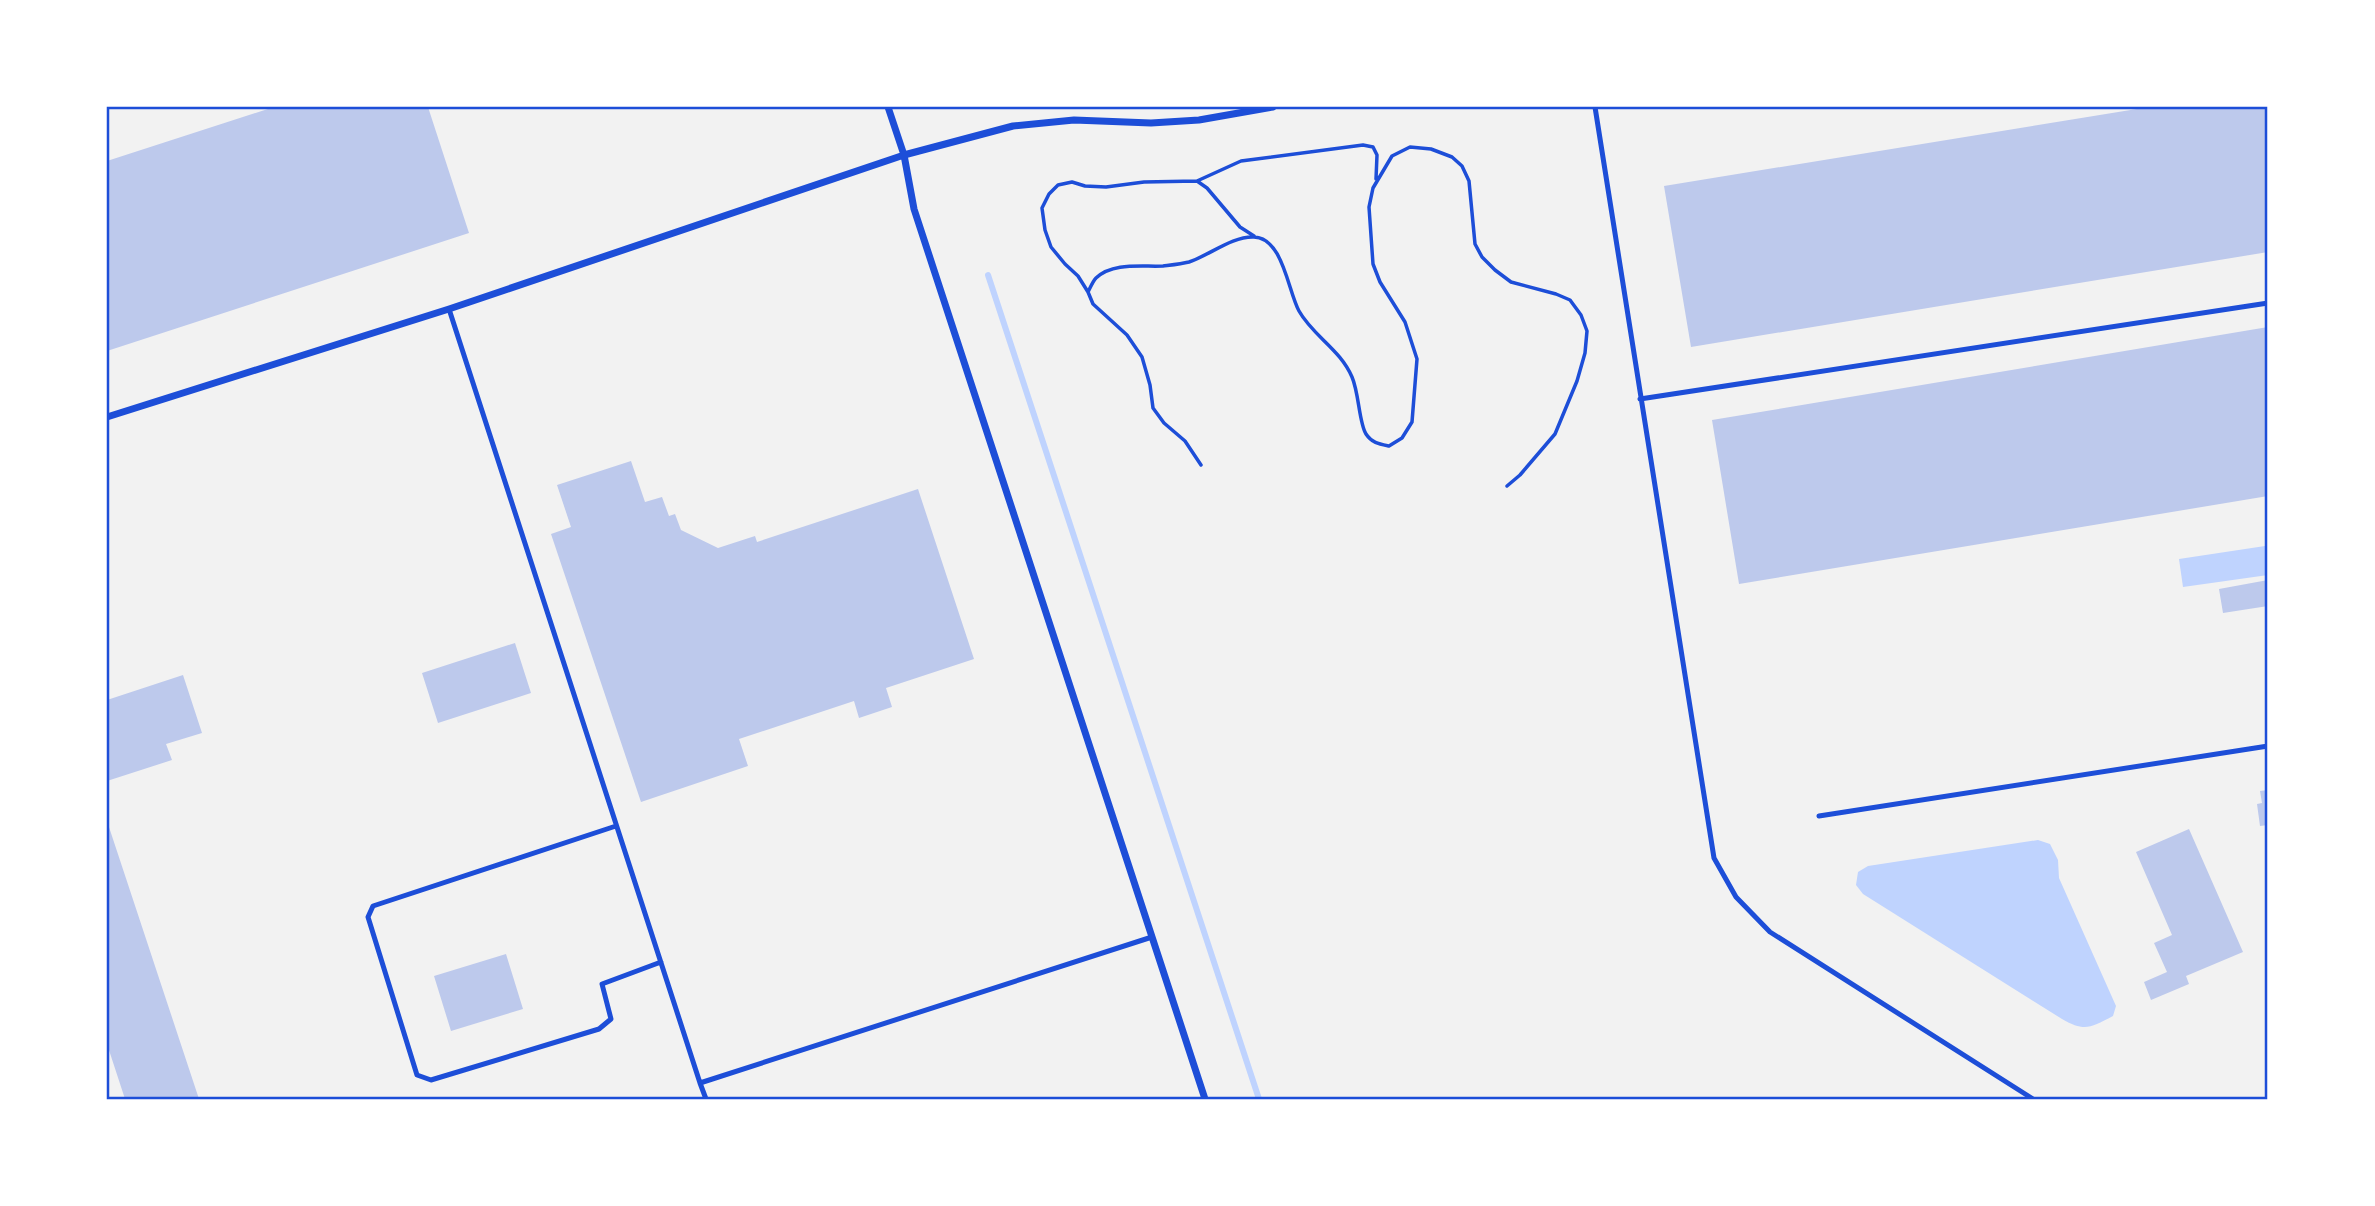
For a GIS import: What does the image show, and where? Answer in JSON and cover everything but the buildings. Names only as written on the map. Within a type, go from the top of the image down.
[{"type":"street","points":[[888,107],[904,155],[914,209],[1205,1099]]},
{"type":"street","points":[[107,417],[449,309],[904,155],[1013,126],[1074,120],[1151,123],[1199,120],[1273,107]]},
{"type":"lane","points":[[1595,107],[1714,858],[1736,897],[1770,932],[2033,1099]]},
{"type":"lane","points":[[1640,399],[2268,303]]},
{"type":"lane","points":[[449,309],[706,1099]]},
{"type":"lane","points":[[1819,816],[2268,746]]},
{"type":"lane","points":[[616,826],[373,906],[368,917],[417,1075],[431,1080],[599,1029],[611,1019],[602,984],[661,962]]},
{"type":"lane","points":[[700,1083],[1152,937]]},
{"type":"path","points":[[1197,181],[1208,188],[1240,228],[1271,245],[1282,263],[1299,311],[1310,327],[1327,341],[1352,376],[1359,396],[1364,432],[1374,443],[1389,446],[1402,438],[1412,422],[1417,359],[1405,322],[1380,282],[1373,264],[1369,207],[1376,183],[1377,155],[1373,147],[1363,145],[1270,155],[1241,161],[1197,181],[1133,182],[1106,187],[1072,182],[1058,185],[1049,194],[1042,208],[1051,247],[1078,276],[1093,304],[1127,335],[1142,357],[1153,408],[1164,423],[1185,441],[1201,465]]},
{"type":"path","points":[[1376,183],[1392,156],[1410,147],[1431,149],[1452,157],[1462,166],[1469,181],[1475,244],[1482,257],[1494,271],[1511,282],[1570,300],[1581,315],[1587,331],[1585,353],[1567,408],[1555,434],[1507,486]]},
{"type":"path","points":[[1088,292],[1095,278],[1115,269],[1189,262],[1237,240],[1256,237]]},
{"type":"water","points":[[2265,546],[2268,575],[2183,587],[2179,559]]},
{"type":"water","points":[[2038,840],[2050,844],[2058,860],[2059,878],[2116,1006],[2113,1016],[2093,1026],[2076,1026],[2062,1019],[1863,894],[1856,885],[1858,872],[1868,866]]},
{"type":"waterway","points":[[988,275],[1259,1099]]}]
